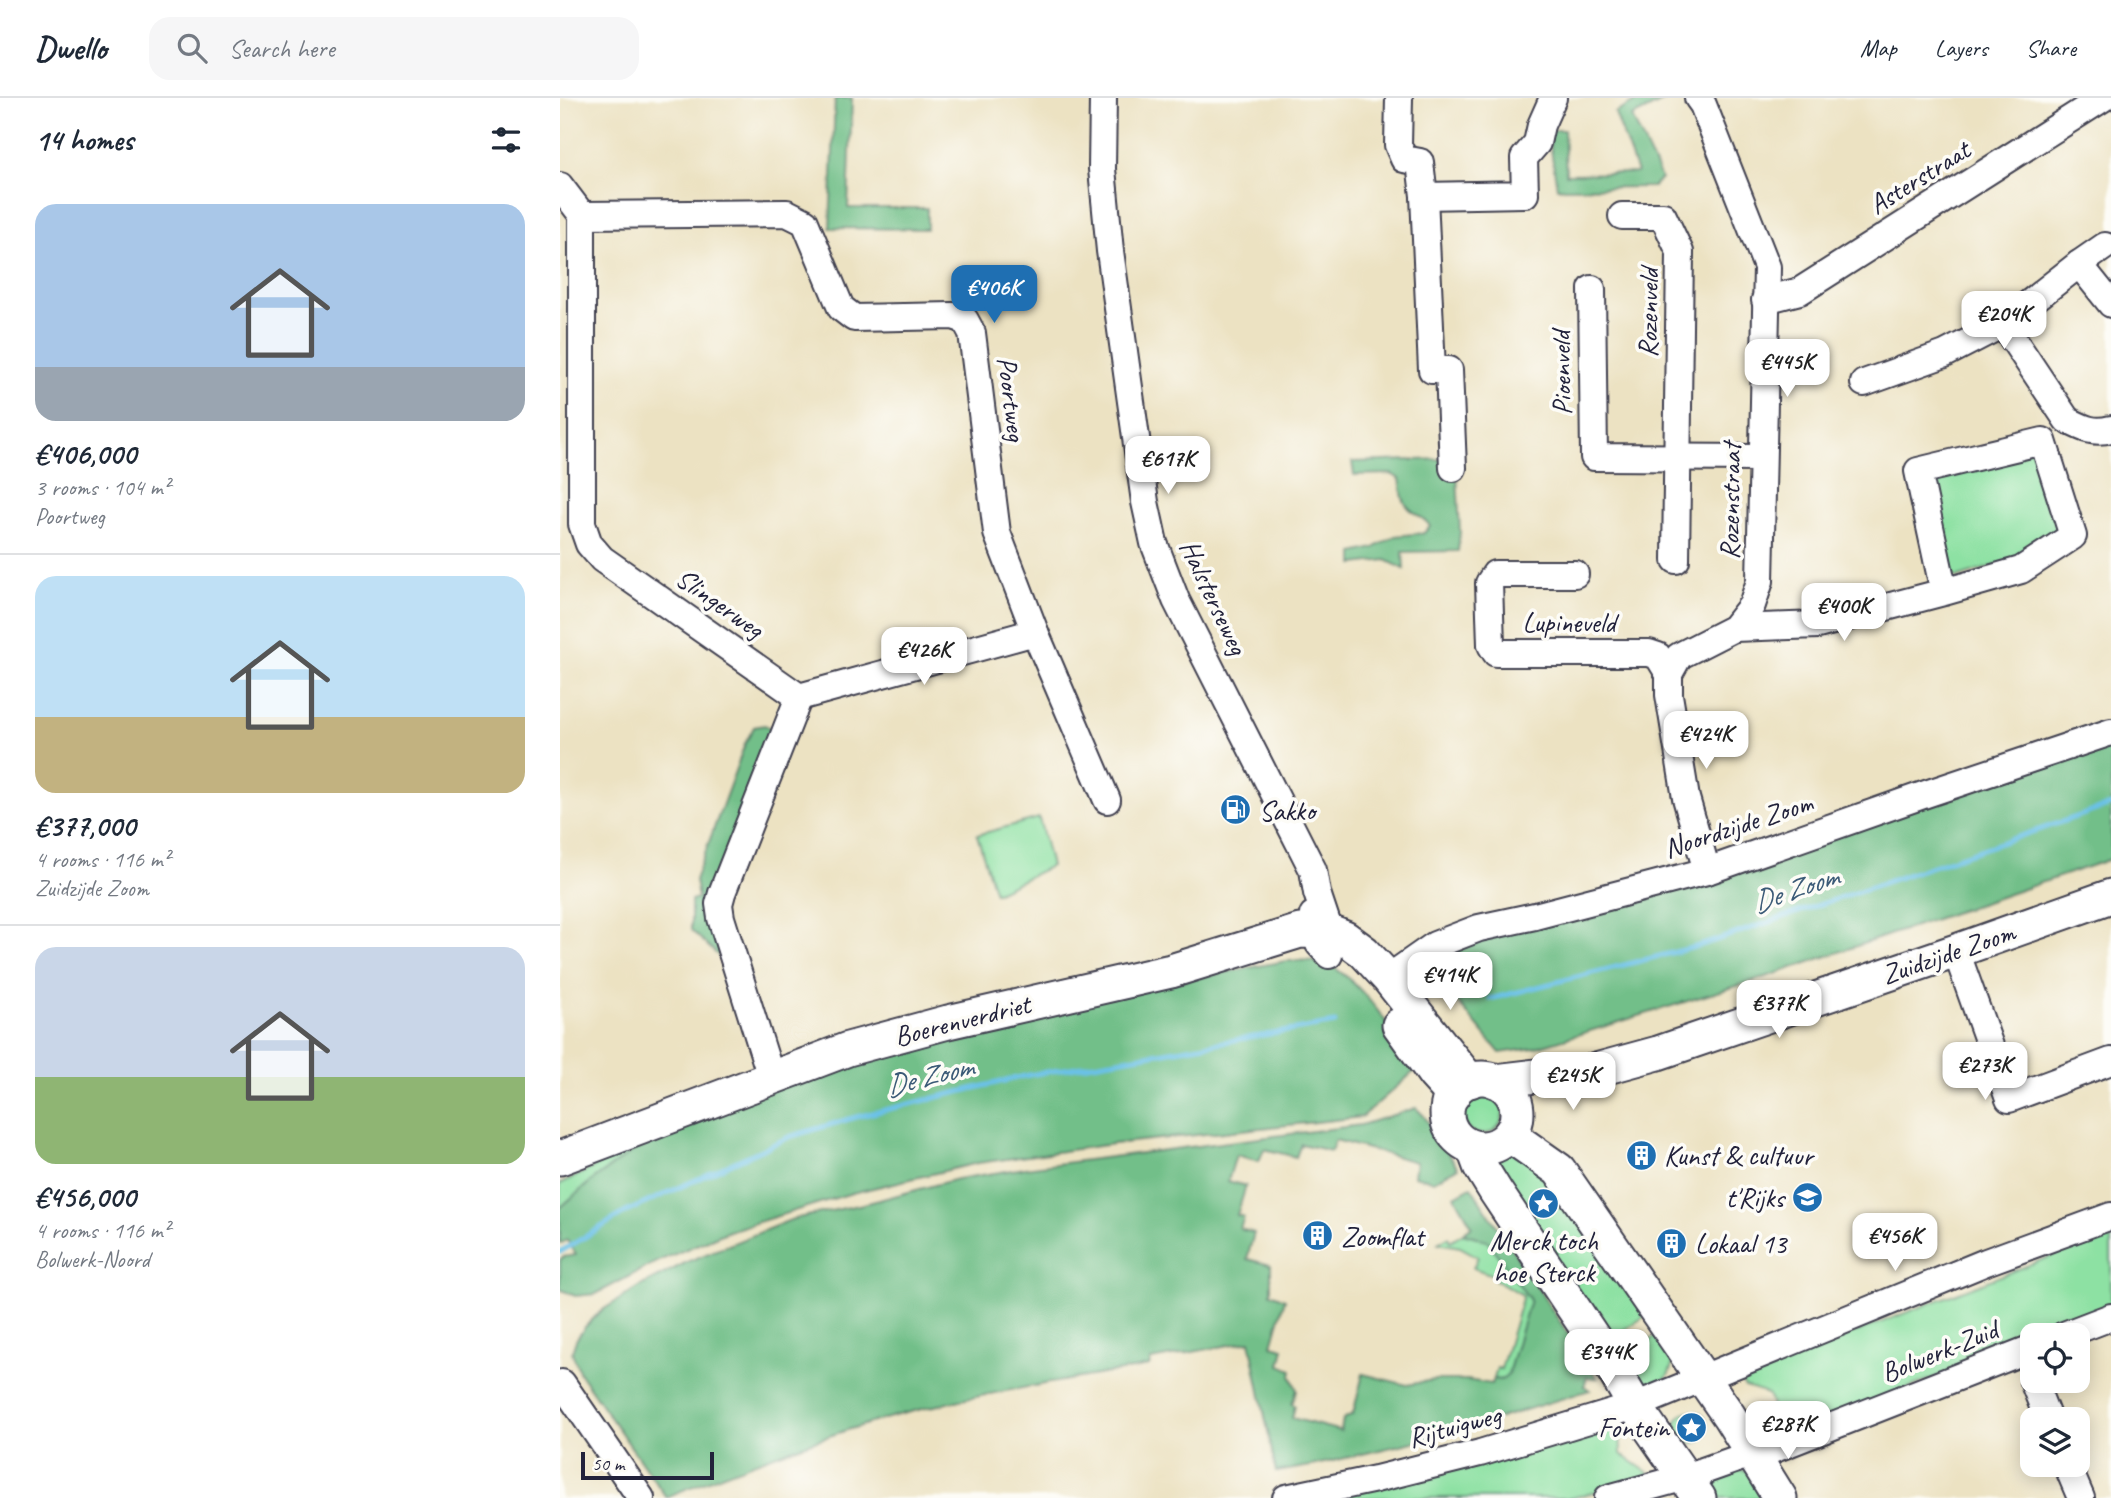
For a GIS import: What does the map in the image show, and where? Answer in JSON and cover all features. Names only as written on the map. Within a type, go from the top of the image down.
[{"type":"main road","name":"Zuidzijde Zoom","points":[[1473,1085],[1553,1074],[1585,1073],[1658,1052],[1956,951],[2111,895]]},
{"type":"main road","name":"Boerenverdriet","points":[[560,1158],[676,1114],[769,1071],[948,1021],[1171,971],[1285,934],[1325,939]]},
{"type":"main road","points":[[1325,939],[1345,938],[1364,952],[1473,1085]]},
{"type":"main road","points":[[1325,939],[1346,964],[1365,980],[1434,1074],[1473,1085],[1505,1086],[1511,1094],[1514,1119],[1522,1144],[1559,1170],[1729,1416],[1780,1498]]},
{"type":"main road","name":"Zuidzijde Zoom","points":[[1514,1119],[1585,1073]]},
{"type":"main road","points":[[1473,1085],[1448,1110],[1449,1124],[1460,1140],[1473,1147],[1496,1145],[1514,1119]]},
{"type":"main road","name":"Boerenverdriet","points":[[560,1176],[624,1146],[676,1114]]},
{"type":"main road","points":[[1473,1147],[1480,1166],[1496,1192],[1606,1357],[1635,1406],[1693,1488]]},
{"type":"street","name":"Halsterseweg","points":[[1103,98],[1102,169],[1110,251],[1145,502],[1154,543],[1176,600],[1313,870],[1325,939]]},
{"type":"street","points":[[1399,98],[1398,145],[1404,159],[1420,162],[1432,370],[1448,370],[1452,468]]},
{"type":"street","points":[[1424,196],[1525,194],[1524,158],[1537,143],[1541,125],[1553,98]]},
{"type":"street","name":"Rozenstraat","points":[[1669,674],[1679,656],[1734,628],[1752,605],[1760,581],[1767,267],[1698,98]]},
{"type":"street","name":"Asterstraat","points":[[1765,300],[1800,291],[2103,98]]},
{"type":"street","points":[[560,186],[582,215]]},
{"type":"street","name":"Poortweg","points":[[582,215],[787,213],[805,222],[841,308],[854,318],[953,316],[965,320],[972,333],[997,533],[1035,632],[1107,800]]},
{"type":"street","name":"Slingerweg","points":[[582,215],[582,524],[589,544],[602,559],[799,697]]},
{"type":"street","name":"Rozenveld","points":[[1622,216],[1663,216],[1680,251],[1676,456]]},
{"type":"street","points":[[1864,383],[1945,354],[2003,324],[2105,247]]},
{"type":"street","points":[[2079,264],[2111,304]]},
{"type":"street","name":"Pioenveld","points":[[1592,289],[1594,457],[1676,456]]},
{"type":"street","points":[[2003,324],[2067,420],[2099,432],[2111,429]]},
{"type":"street","points":[[1734,628],[1818,625],[1944,592],[2021,570],[2073,536],[2043,441],[1918,471],[1944,592]]},
{"type":"street","points":[[1676,560],[1676,456],[1762,458]]},
{"type":"street","name":"Lupineveld","points":[[1575,574],[1494,574],[1489,583],[1491,645],[1496,653],[1649,653],[1658,656],[1669,674]]},
{"type":"street","points":[[769,1071],[719,904],[799,697],[1035,632]]},
{"type":"street","points":[[1669,674],[1669,695],[1686,798],[1707,872]]},
{"type":"street","name":"Noordzijde Zoom","points":[[1388,978],[1435,946],[1479,928],[1707,872],[2111,732]]},
{"type":"street","points":[[1956,951],[2009,1099],[2111,1061]]},
{"type":"street","name":"Rijtuigweg","points":[[1286,1498],[1480,1453],[1635,1406],[1974,1267],[2111,1216]]},
{"type":"street","points":[[2090,1325],[2111,1317]]},
{"type":"street","name":"Bolwerk-Zuid","points":[[1608,1498],[1640,1488],[1693,1488],[1752,1454],[1767,1452],[2020,1352]]},
{"type":"street","points":[[560,1384],[562,1383],[640,1498]]},
{"type":"street","points":[[2072,1477],[2081,1498]]},
{"type":"green space","points":[[835,98],[852,98],[848,208],[927,208],[927,229],[830,228]]},
{"type":"green space","points":[[1642,98],[1670,98],[1632,117],[1661,178],[1653,187],[1557,188],[1548,130],[1564,130],[1566,174],[1637,173],[1615,113]]},
{"type":"green space","points":[[2042,446],[2060,530],[2016,559],[1956,578],[1950,572],[1928,475]]},
{"type":"green space","points":[[1445,459],[1457,475],[1460,532],[1458,551],[1403,552],[1404,569],[1386,560],[1354,564],[1354,553],[1374,548],[1395,536],[1424,533],[1430,526],[1406,504],[1400,479],[1391,474],[1354,475],[1352,462]]},
{"type":"green space","points":[[765,725],[781,734],[715,906],[721,958],[691,930],[691,900],[698,898],[695,880],[745,744],[754,727]]},
{"type":"green space","points":[[2111,738],[2111,859],[1763,978],[1534,1048],[1500,1053],[1429,968],[1448,951]]},
{"type":"green space","points":[[1039,818],[1051,866],[995,893],[977,835]]},
{"type":"green space","points":[[1286,961],[1324,963],[1350,980],[1376,1009],[1418,1068],[1362,1117],[1113,1144],[978,1163],[852,1193],[729,1231],[656,1262],[596,1294],[575,1296],[560,1289],[560,1260],[576,1255],[567,1240],[560,1244],[560,1208],[589,1183],[663,1129],[798,1076],[1097,996]]},
{"type":"green space","points":[[1482,1092],[1497,1098],[1503,1113],[1497,1128],[1482,1134],[1467,1128],[1461,1113],[1467,1098]]},
{"type":"green space","points":[[1416,1108],[1458,1168],[1434,1181],[1414,1176],[1416,1162],[1335,1140],[1331,1151],[1301,1144],[1296,1157],[1264,1149],[1259,1161],[1236,1155],[1228,1181],[1246,1186],[1237,1215],[1244,1217],[1240,1229],[1254,1233],[1247,1259],[1271,1265],[1271,1293],[1285,1299],[1272,1345],[1284,1348],[1280,1365],[1292,1370],[1291,1376],[1297,1390],[1292,1404],[1295,1406],[1292,1418],[1341,1431],[1343,1419],[1353,1414],[1363,1374],[1407,1385],[1433,1380],[1467,1380],[1491,1384],[1494,1379],[1501,1380],[1508,1374],[1530,1300],[1487,1240],[1463,1233],[1472,1226],[1455,1196],[1471,1187],[1597,1378],[1587,1377],[1584,1386],[1590,1390],[1451,1433],[1276,1472],[1250,1341],[1151,1360],[1149,1366],[1012,1390],[911,1412],[797,1447],[666,1497],[580,1374],[572,1352],[585,1327],[601,1311],[644,1284],[689,1261],[793,1219],[868,1203],[957,1179],[1361,1125]]},
{"type":"green space","points":[[663,1129],[589,1183],[560,1208],[560,1184]]},
{"type":"green space","points":[[1508,1147],[1541,1167],[1647,1315],[1610,1339],[1499,1176],[1495,1154]]},
{"type":"green space","points":[[1463,1233],[1487,1240],[1530,1300],[1508,1374],[1501,1380],[1494,1379],[1497,1368],[1501,1369],[1523,1295],[1494,1279],[1493,1275],[1473,1268],[1478,1257],[1460,1247],[1438,1243],[1448,1237],[1450,1241]]},
{"type":"green space","points":[[2111,1233],[2111,1308],[2072,1323],[2020,1323],[2020,1344],[1772,1442],[1766,1432],[1772,1413],[1768,1394],[1745,1387],[1738,1378]]},
{"type":"green space","points":[[1659,1334],[1673,1362],[1671,1369],[1659,1384],[1641,1385],[1623,1358]]},
{"type":"green space","points":[[1692,1411],[1703,1416],[1708,1427],[1703,1438],[1692,1443],[1681,1438],[1676,1427],[1681,1416]]},
{"type":"green space","points":[[1620,1423],[1621,1454],[1653,1476],[1572,1498],[1310,1498]]},
{"type":"green space","points":[[1731,1469],[1758,1472],[1775,1498],[1708,1498],[1713,1480]]},
{"type":"waterway","name":"De Zoom","points":[[1490,999],[1699,946],[2111,805]]},
{"type":"waterway","name":"De Zoom","points":[[560,1252],[626,1212],[789,1137],[856,1117],[1029,1075],[1335,1023]]},
{"type":"place","name":"Sakko","points":[[1236,810]]},
{"type":"place","name":"Kunst & cultuur","points":[[1641,1155]]},
{"type":"place","name":"t'Rijks","points":[[1807,1197]]},
{"type":"place","name":"Merck toch hoe Sterck","points":[[1544,1203]]},
{"type":"place","name":"Zoomflat","points":[[1318,1236]]},
{"type":"place","name":"Lokaal 13","points":[[1672,1243]]},
{"type":"place","name":"Fontein","points":[[1692,1427]]}]
